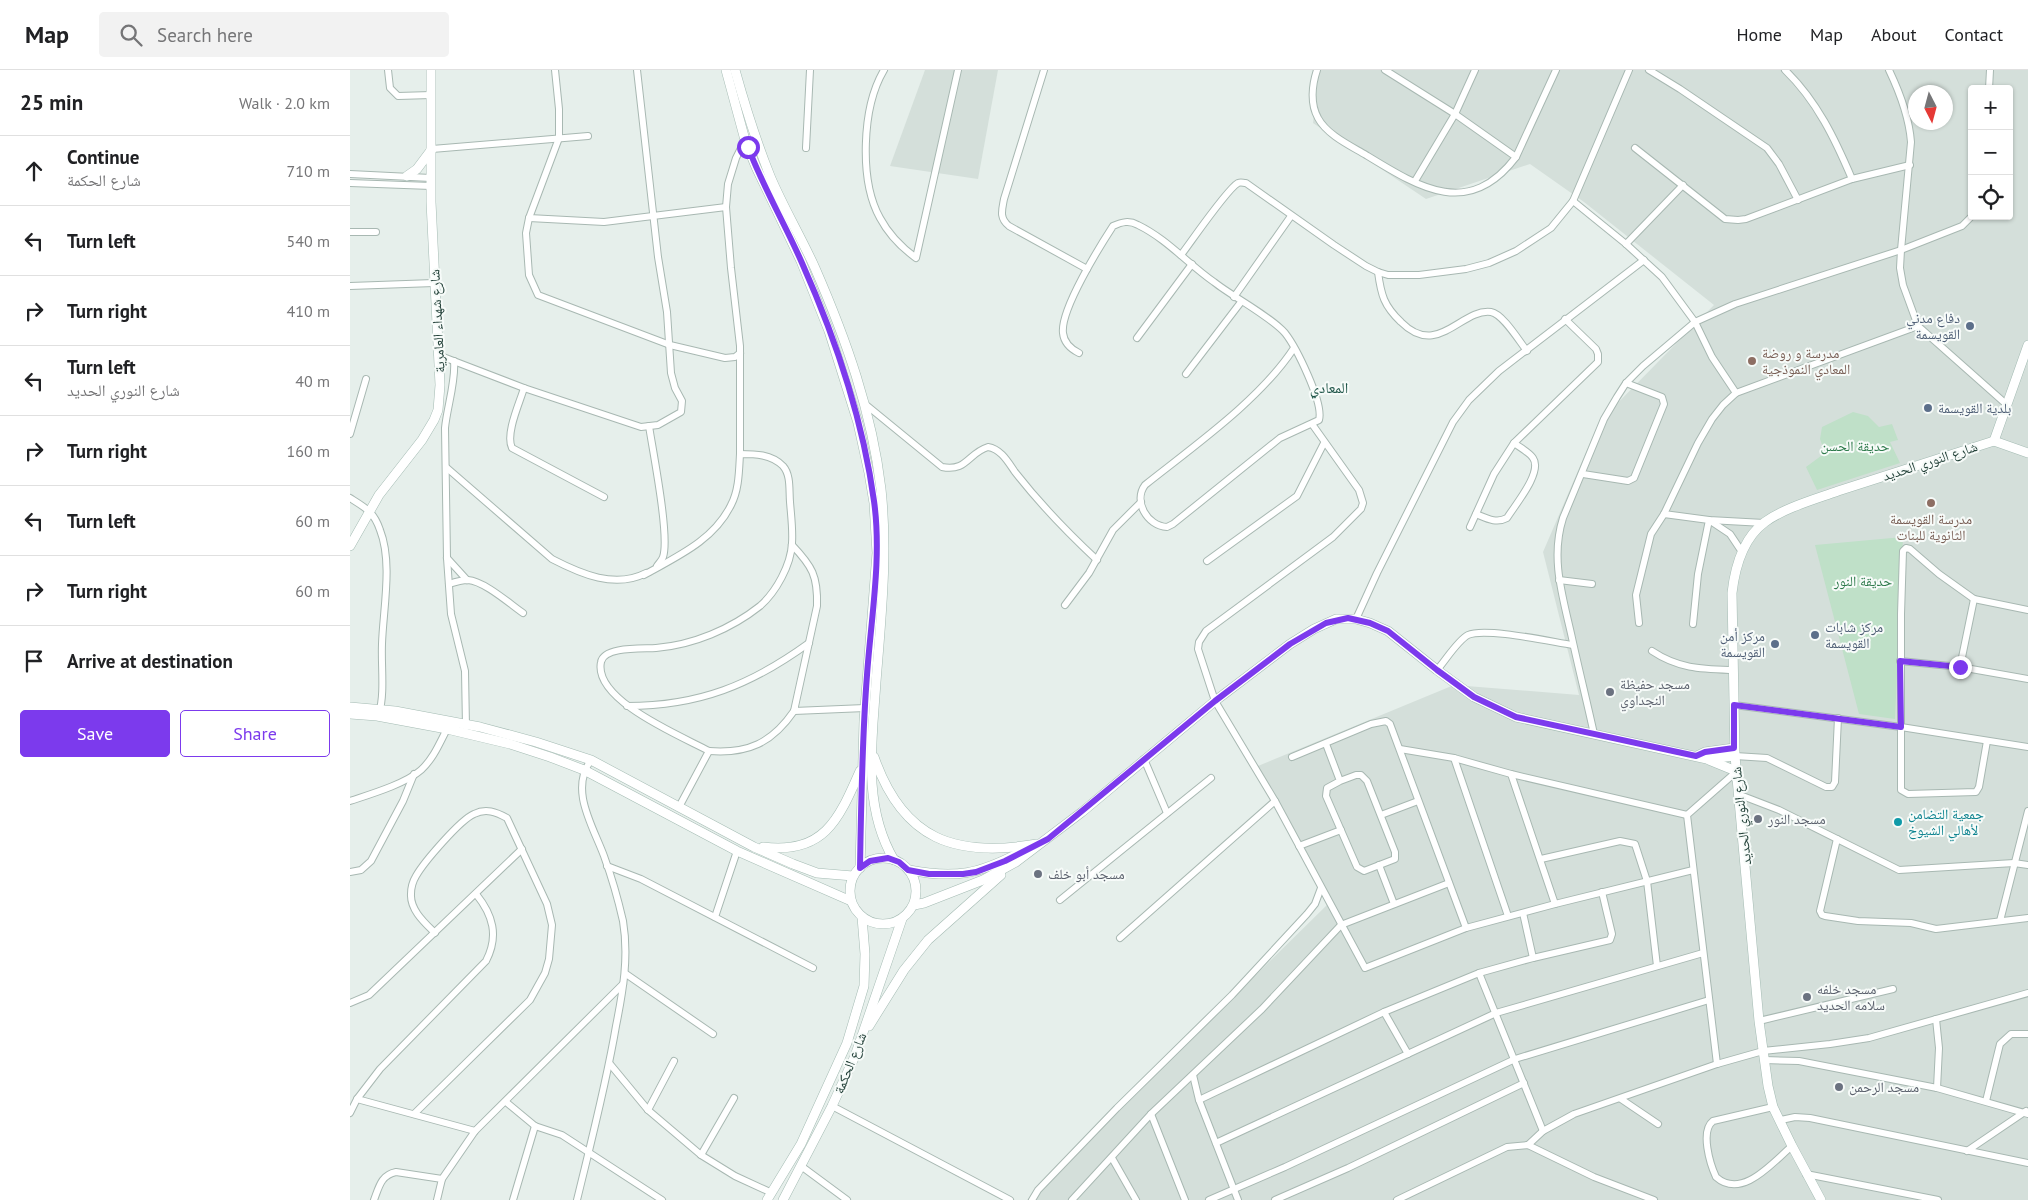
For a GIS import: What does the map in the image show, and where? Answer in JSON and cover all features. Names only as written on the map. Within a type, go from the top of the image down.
[{"type":"street","points":[[388,70],[390,88],[398,96],[431,95]]},
{"type":"street","name":"شارع شهداء العامرية","points":[[350,546],[389,481],[422,440],[434,420],[439,401],[440,385],[431,182],[431,70]]},
{"type":"street","points":[[555,70],[559,109],[559,138],[529,218],[525,243],[529,276],[533,288],[538,295],[670,345],[725,358],[735,357],[740,353]]},
{"type":"street","points":[[438,355],[524,388],[641,427],[658,425],[676,416],[682,409],[682,401],[675,388],[671,373],[668,312],[658,257],[637,70]]},
{"type":"street","points":[[726,70],[745,140],[765,189],[813,287],[847,384],[866,453],[874,503],[877,553],[864,708],[860,868]]},
{"type":"street","points":[[735,70],[757,143],[775,187],[829,302],[865,404],[877,461],[885,540],[872,750],[873,796],[881,834],[894,860],[908,870],[916,886],[914,905]]},
{"type":"street","points":[[806,148],[810,70]]},
{"type":"street","points":[[884,70],[877,83],[871,102],[866,133],[866,160],[872,197],[880,218],[897,242],[916,258],[958,70]]},
{"type":"street","points":[[1044,70],[1004,200],[1001,212],[1002,219],[1008,226],[1087,269]]},
{"type":"street","points":[[1317,70],[1313,88],[1313,102],[1318,119],[1323,124],[1357,150],[1388,169],[1438,192],[1456,193],[1470,191],[1490,183],[1500,176],[1516,157],[1556,70]]},
{"type":"street","points":[[1385,70],[1455,114],[1516,157]]},
{"type":"street","points":[[1415,181],[1455,114],[1475,70]]},
{"type":"street","points":[[1181,255],[1221,202],[1239,183],[1246,183],[1291,216],[1378,272],[1388,275],[1419,275],[1466,269],[1489,263],[1516,251],[1545,233],[1558,222],[1573,202],[1629,70]]},
{"type":"street","points":[[1649,70],[1767,148],[1780,164],[1798,200]]},
{"type":"street","points":[[1785,70],[1806,93],[1824,118],[1852,179]]},
{"type":"street","points":[[1889,70],[1903,103],[1910,126],[1910,165],[1901,250],[1901,276],[1918,326],[2006,404]]},
{"type":"street","points":[[1989,85],[1990,70]]},
{"type":"street","points":[[408,176],[417,169],[432,150],[588,136]]},
{"type":"street","points":[[447,468],[552,559],[592,576],[612,581],[644,574],[706,538],[732,504],[737,486],[740,454],[740,353],[726,207],[728,184],[736,158],[745,140]]},
{"type":"street","points":[[1636,148],[1725,219],[1732,220],[1746,219],[1852,179],[1910,165]]},
{"type":"street","points":[[350,174],[408,176],[431,182]]},
{"type":"street","points":[[350,183],[431,182]]},
{"type":"street","points":[[1626,244],[1683,185]]},
{"type":"street","points":[[1573,202],[1626,244],[1668,285],[1695,322],[1712,357],[1736,393]]},
{"type":"street","points":[[529,218],[604,222],[726,207]]},
{"type":"street","points":[[1234,297],[1291,216]]},
{"type":"street","points":[[1594,734],[1559,580],[1557,548],[1559,532],[1604,419],[1626,383],[1660,350],[1695,322],[1736,304],[1901,250],[1962,226],[1968,220]]},
{"type":"street","points":[[1079,354],[1068,346],[1063,333],[1065,318],[1087,269],[1113,226],[1123,222],[1137,224],[1161,239],[1234,297],[1280,328],[1294,348],[1314,390],[1319,404],[1320,418],[1312,424],[1280,438],[1167,527],[1152,522],[1145,513],[1141,502],[1142,490],[1145,485],[1239,408],[1282,366],[1294,348]]},
{"type":"street","points":[[350,232],[376,232]]},
{"type":"street","points":[[1356,619],[1377,573],[1462,409],[1499,371],[1644,260]]},
{"type":"street","points":[[1137,338],[1192,264]]},
{"type":"street","points":[[1378,272],[1380,292],[1386,306],[1408,330],[1425,335],[1440,333],[1475,315],[1491,312],[1496,314],[1506,324],[1527,351]]},
{"type":"street","points":[[350,286],[434,283]]},
{"type":"street","points":[[1186,374],[1241,302]]},
{"type":"street","points":[[1470,527],[1494,474],[1514,443],[1598,362],[1596,349],[1565,319]]},
{"type":"street","points":[[1639,622],[1636,595],[1651,534],[1664,514],[1707,427],[1724,405],[1736,393],[1918,326]]},
{"type":"street","points":[[2028,345],[2026,360],[2006,404],[1994,440],[2028,453]]},
{"type":"street","points":[[454,361],[455,376],[447,408],[445,428],[447,468],[446,558],[451,614],[465,671],[465,728]]},
{"type":"street","points":[[350,434],[366,378]]},
{"type":"street","points":[[1583,474],[1628,480],[1634,478],[1664,404],[1662,397],[1626,383]]},
{"type":"street","points":[[524,388],[511,431],[510,441],[512,448],[604,497]]},
{"type":"street","points":[[865,404],[928,458],[942,467],[958,467],[988,447],[998,450],[1037,500],[1097,560]]},
{"type":"street","points":[[1312,424],[1359,490],[1363,499],[1362,506],[1356,516],[1333,537],[1215,624],[1202,637],[1198,649],[1215,701],[1275,801],[1365,968],[1466,928],[1693,870]]},
{"type":"street","points":[[644,574],[657,566],[663,557],[665,548],[650,426]]},
{"type":"street","name":"شارع النوري الحديد","points":[[1821,1200],[1773,1107],[1768,1086],[1759,1021],[1735,752],[1732,593],[1736,568],[1751,536],[1764,523],[1776,516],[1824,496],[1994,440]]},
{"type":"street","points":[[1208,560],[1297,496],[1324,443]]},
{"type":"street","points":[[1476,514],[1495,521],[1501,521],[1506,518],[1534,476],[1536,468],[1533,457],[1514,443]]},
{"type":"street","points":[[740,454],[771,457],[784,466],[789,478],[792,544],[785,569],[774,590],[761,604],[745,616],[705,637],[659,648],[616,650],[606,653],[601,659],[600,668],[613,695],[627,706],[709,751],[727,752],[746,749],[765,741],[782,729],[794,711],[817,606],[818,590],[810,564],[792,544]]},
{"type":"street","points":[[350,498],[370,510],[382,535],[385,556],[379,713]]},
{"type":"street","points":[[1065,605],[1097,560],[1119,522],[1141,502]]},
{"type":"street","points":[[1664,514],[1709,520],[1764,523]]},
{"type":"street","points":[[1709,520],[1730,534],[1742,552]]},
{"type":"street","points":[[1693,624],[1698,574],[1709,520]]},
{"type":"street","points":[[1988,741],[1979,787],[1976,792],[1905,794],[1901,790],[1900,661],[1903,551],[1910,549],[1939,574],[1974,599],[2028,610]]},
{"type":"street","points":[[446,558],[467,580]]},
{"type":"street","points":[[449,584],[467,580],[473,581],[522,613]]},
{"type":"street","points":[[1559,580],[1592,584]]},
{"type":"street","points":[[1960,667],[1974,599]]},
{"type":"street","points":[[465,728],[584,770],[737,851],[851,902],[862,917],[872,923],[884,925],[902,919],[914,905],[970,886],[993,876],[1016,862],[1048,839],[1215,701],[1290,644],[1314,628],[1336,619],[1356,619],[1388,631],[1474,697],[1508,714],[1696,756],[1736,771],[1687,815]]},
{"type":"street","points":[[1437,670],[1466,636],[1474,633],[1490,633],[1573,645]]},
{"type":"street","points":[[627,706],[681,703],[711,695],[761,674],[784,661],[809,643]]},
{"type":"street","points":[[1652,651],[1667,662],[1678,665],[1733,670]]},
{"type":"street","points":[[1900,661],[1960,667],[2028,679]]},
{"type":"street","points":[[1734,705],[1838,718],[2028,747]]},
{"type":"street","points":[[350,706],[536,742],[591,760],[754,846],[806,870],[817,873],[853,876]]},
{"type":"street","points":[[794,711],[864,708]]},
{"type":"street","points":[[350,714],[379,713]]},
{"type":"street","points":[[1696,756],[1705,752],[1735,752],[1767,758],[1826,787],[1832,787],[1835,782],[1838,718]]},
{"type":"street","points":[[1292,757],[1371,724],[1386,721],[1393,729],[1466,928]]},
{"type":"street","points":[[350,802],[414,774],[433,755],[449,725]]},
{"type":"street","points":[[1326,744],[1340,781]]},
{"type":"street","points":[[1400,749],[1454,758],[1511,774],[1687,815]]},
{"type":"street","points":[[872,750],[882,778],[894,801],[923,830],[948,843],[970,848],[1003,849],[1037,844]]},
{"type":"street","points":[[679,807],[709,751]]},
{"type":"street","points":[[1707,759],[1735,752]]},
{"type":"street","points":[[1454,758],[1508,916]]},
{"type":"street","points":[[1144,759],[1167,813]]},
{"type":"street","points":[[577,1200],[610,1064],[626,974],[623,924],[614,884],[585,811],[583,792],[584,770],[591,760]]},
{"type":"street","points":[[754,846],[788,849],[806,845],[815,840],[824,833],[838,816],[862,767]]},
{"type":"street","points":[[350,872],[361,870],[371,861],[403,801],[414,774]]},
{"type":"street","points":[[1511,774],[1555,904]]},
{"type":"street","points":[[1356,775],[1364,778],[1381,815],[1396,856],[1391,861],[1364,871],[1357,868],[1326,793],[1328,786],[1356,775]]},
{"type":"street","points":[[1060,900],[1211,778]]},
{"type":"street","points":[[1740,795],[1779,810],[1899,870],[2014,863],[2028,865]]},
{"type":"street","points":[[1120,938],[1275,801]]},
{"type":"street","points":[[1381,815],[1418,801]]},
{"type":"street","points":[[414,1114],[530,1000],[545,973],[549,958],[552,925],[540,886],[507,818],[493,811],[475,813],[460,824],[416,876],[410,895],[415,909],[435,933]]},
{"type":"street","points":[[2000,920],[2028,811]]},
{"type":"street","points":[[1687,815],[1708,1000],[1718,1064]]},
{"type":"street","points":[[1299,846],[1341,830]]},
{"type":"street","points":[[908,870],[948,875],[976,872],[1005,861],[1048,839]]},
{"type":"street","points":[[1837,839],[1820,910],[1822,915],[1858,921],[1911,923],[1936,929],[2028,918]]},
{"type":"street","points":[[1541,859],[1627,841],[1635,844],[1647,881],[1657,966]]},
{"type":"street","points":[[350,1003],[369,995],[522,849]]},
{"type":"street","points":[[715,917],[737,851]]},
{"type":"street","points":[[851,902],[850,889],[853,876],[860,868],[876,859],[894,860]]},
{"type":"street","points":[[861,1039],[904,970],[928,940],[1016,862]]},
{"type":"street","points":[[607,866],[641,879],[813,968]]},
{"type":"street","points":[[1379,866],[1394,904]]},
{"type":"street","points":[[1072,1200],[1151,1114],[1262,1009],[1341,924],[1449,883]]},
{"type":"street","points":[[1032,1200],[1038,1190],[1104,1121],[1232,995],[1308,914],[1315,904],[1321,888]]},
{"type":"street","points":[[1199,1100],[1384,1012],[1479,973],[1612,939],[1602,892]]},
{"type":"street","points":[[350,1113],[357,1099],[380,1069],[486,961],[492,950],[494,932],[488,911],[476,894]]},
{"type":"street","points":[[1523,913],[1533,958]]},
{"type":"street","name":"شارع الحكمة","points":[[770,1197],[801,1144],[847,1043],[860,1005],[865,971],[862,917]]},
{"type":"street","name":"شارع الحكمة","points":[[783,1200],[832,1106],[861,1039],[902,919]]},
{"type":"street","points":[[1216,1144],[1496,1013],[1703,953]]},
{"type":"street","points":[[1479,973],[1543,1131]]},
{"type":"street","points":[[626,974],[713,1034]]},
{"type":"street","points":[[437,1200],[442,1179],[475,1131],[624,983]]},
{"type":"street","points":[[1759,1021],[1894,989]]},
{"type":"street","points":[[1528,1145],[1543,1131],[1574,1114],[1718,1064],[1869,1038],[2028,993]]},
{"type":"street","points":[[1209,1200],[1285,1167],[1515,1059],[1708,1000]]},
{"type":"street","points":[[1384,1012],[1408,1054]]},
{"type":"street","points":[[1936,1019],[1938,1048],[1937,1088]]},
{"type":"street","points":[[1986,1101],[2000,1044],[2011,1034],[2028,1034]]},
{"type":"street","points":[[1764,1055],[1937,1088],[2027,1112]]},
{"type":"street","points":[[648,1110],[674,1062]]},
{"type":"street","points":[[610,1064],[648,1110],[701,1155],[770,1197]]},
{"type":"street","points":[[1193,1075],[1199,1100],[1238,1200]]},
{"type":"street","points":[[1275,1200],[1348,1168],[1524,1083]]},
{"type":"street","points":[[701,1155],[734,1098]]},
{"type":"street","points":[[357,1099],[475,1131]]},
{"type":"street","points":[[1621,1099],[1658,1124]]},
{"type":"street","points":[[506,1102],[535,1126],[562,1135],[662,1200]]},
{"type":"street","points":[[832,1106],[1010,1200]]},
{"type":"street","points":[[1773,1107],[1710,1123],[1707,1127],[1706,1136],[1714,1173],[1720,1181],[1727,1184],[1746,1183],[1792,1146]]},
{"type":"street","points":[[1967,1151],[2027,1112]]},
{"type":"street","points":[[1151,1114],[1184,1200]]},
{"type":"street","points":[[1781,1120],[1795,1117],[1810,1118],[2028,1163]]},
{"type":"street","points":[[513,1200],[535,1126]]},
{"type":"street","points":[[1397,1200],[1507,1147],[1528,1145],[1594,1177],[1654,1200]]},
{"type":"street","points":[[1112,1158],[1136,1200]]},
{"type":"street","points":[[801,1166],[847,1200]]},
{"type":"street","points":[[374,1200],[382,1180],[390,1173],[396,1172],[442,1179]]},
{"type":"street","points":[[1806,1174],[1938,1200]]},
{"type":"shaded area","points":[[925,70],[998,70],[978,179],[890,166]]},
{"type":"shaded area","points":[[1319,70],[2028,70],[2028,1200],[1027,1200],[1328,904],[1258,766],[1454,685],[1579,695],[1543,552],[1599,422],[1714,305],[1584,202],[1530,164],[1426,199],[1313,123]]},
{"type":"green space","name":"حديقة الحسن","points":[[1853,412],[1868,416],[1879,427],[1892,424],[1898,440],[1890,442],[1900,463],[1817,490],[1806,467],[1825,453],[1820,439],[1822,427]]},
{"type":"green space","name":"حديقة النور","points":[[1903,537],[1895,719],[1859,714],[1815,545]]},
{"type":"place","name":"دفاع مدني القويسمة","points":[[1970,326]]},
{"type":"place","name":"مدرسة و روضة المعادي النموذجية","points":[[1752,361]]},
{"type":"place","name":"بلدية القويسمة","points":[[1928,408]]},
{"type":"place","name":"مدرسة القويسمة الثانوية للبنات","points":[[1931,503]]},
{"type":"place","name":"مركز شابات القويسمة","points":[[1815,635]]},
{"type":"place","name":"مركز أمن القويسمة","points":[[1775,644]]},
{"type":"place","name":"مسجد حفيظة النجداوي","points":[[1610,692]]},
{"type":"place","name":"مسجد النور","points":[[1758,819]]},
{"type":"place","name":"جمعية التضامن لأهالي الشيوخ","points":[[1898,822]]},
{"type":"place","name":"مسجد أبو خلف","points":[[1038,874]]},
{"type":"place","name":"مسجد خلفه سلامه الحديد","points":[[1807,997]]},
{"type":"place","name":"مسجد الرحمن","points":[[1839,1087]]},
{"type":"district","name":"المعادي","points":[[1329,387]]},
{"type":"route","points":[[748,147],[765,189],[813,287],[829,331],[847,384],[866,453],[874,503],[877,553],[866,676],[860,868],[870,861],[888,858],[899,862],[908,870],[929,874],[948,875],[976,872],[1005,861],[1048,839],[1215,701],[1290,644],[1314,628],[1336,619],[1356,619],[1388,631],[1474,697],[1516,717],[1696,756],[1705,752],[1734,748],[1734,705],[1901,727],[1900,661],[1960,667]]}]
